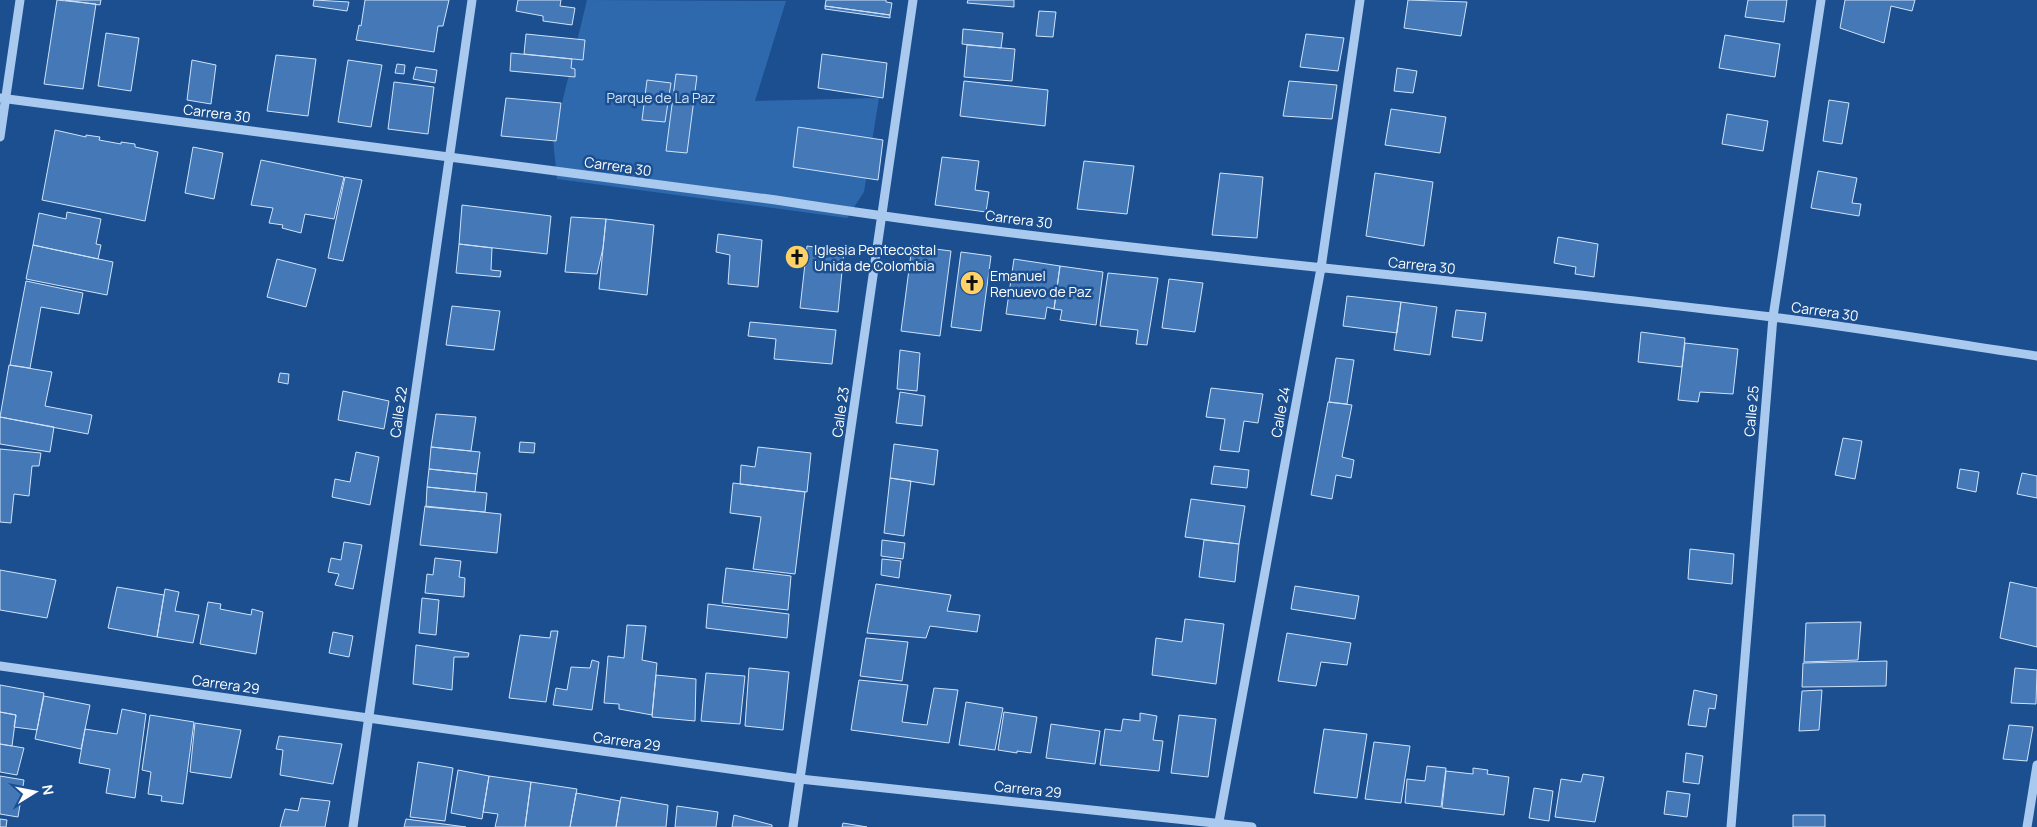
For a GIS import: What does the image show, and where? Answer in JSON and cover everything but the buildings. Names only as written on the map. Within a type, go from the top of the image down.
[{"type":"street","points":[[0,137],[3,99],[20,0]]},
{"type":"street","name":"Calle 22","points":[[352,827],[472,0]]},
{"type":"street","name":"Calle 23","points":[[793,827],[913,0]]},
{"type":"street","name":"Calle 24","points":[[1218,825],[1321,268],[1360,0]]},
{"type":"street","name":"Calle 25","points":[[1731,827],[1773,317],[1821,0]]},
{"type":"street","name":"Carrera 30","points":[[3,99],[776,200],[882,217],[1321,268],[1773,317],[2037,356]]},
{"type":"street","name":"Carrera 29","points":[[0,666],[800,779],[1218,825],[1252,827]]},
{"type":"street","points":[[2027,827],[2037,765]]},
{"type":"green space","name":"Parque de La Paz","points":[[587,0],[786,1],[755,101],[879,98],[864,192],[847,218],[557,179],[553,140]]},
{"type":"place","name":"Iglesia Pentecostal Unida de Colombia","points":[[797,257]]},
{"type":"place","name":"Emanuel Renuevo de Paz","points":[[972,283]]}]
